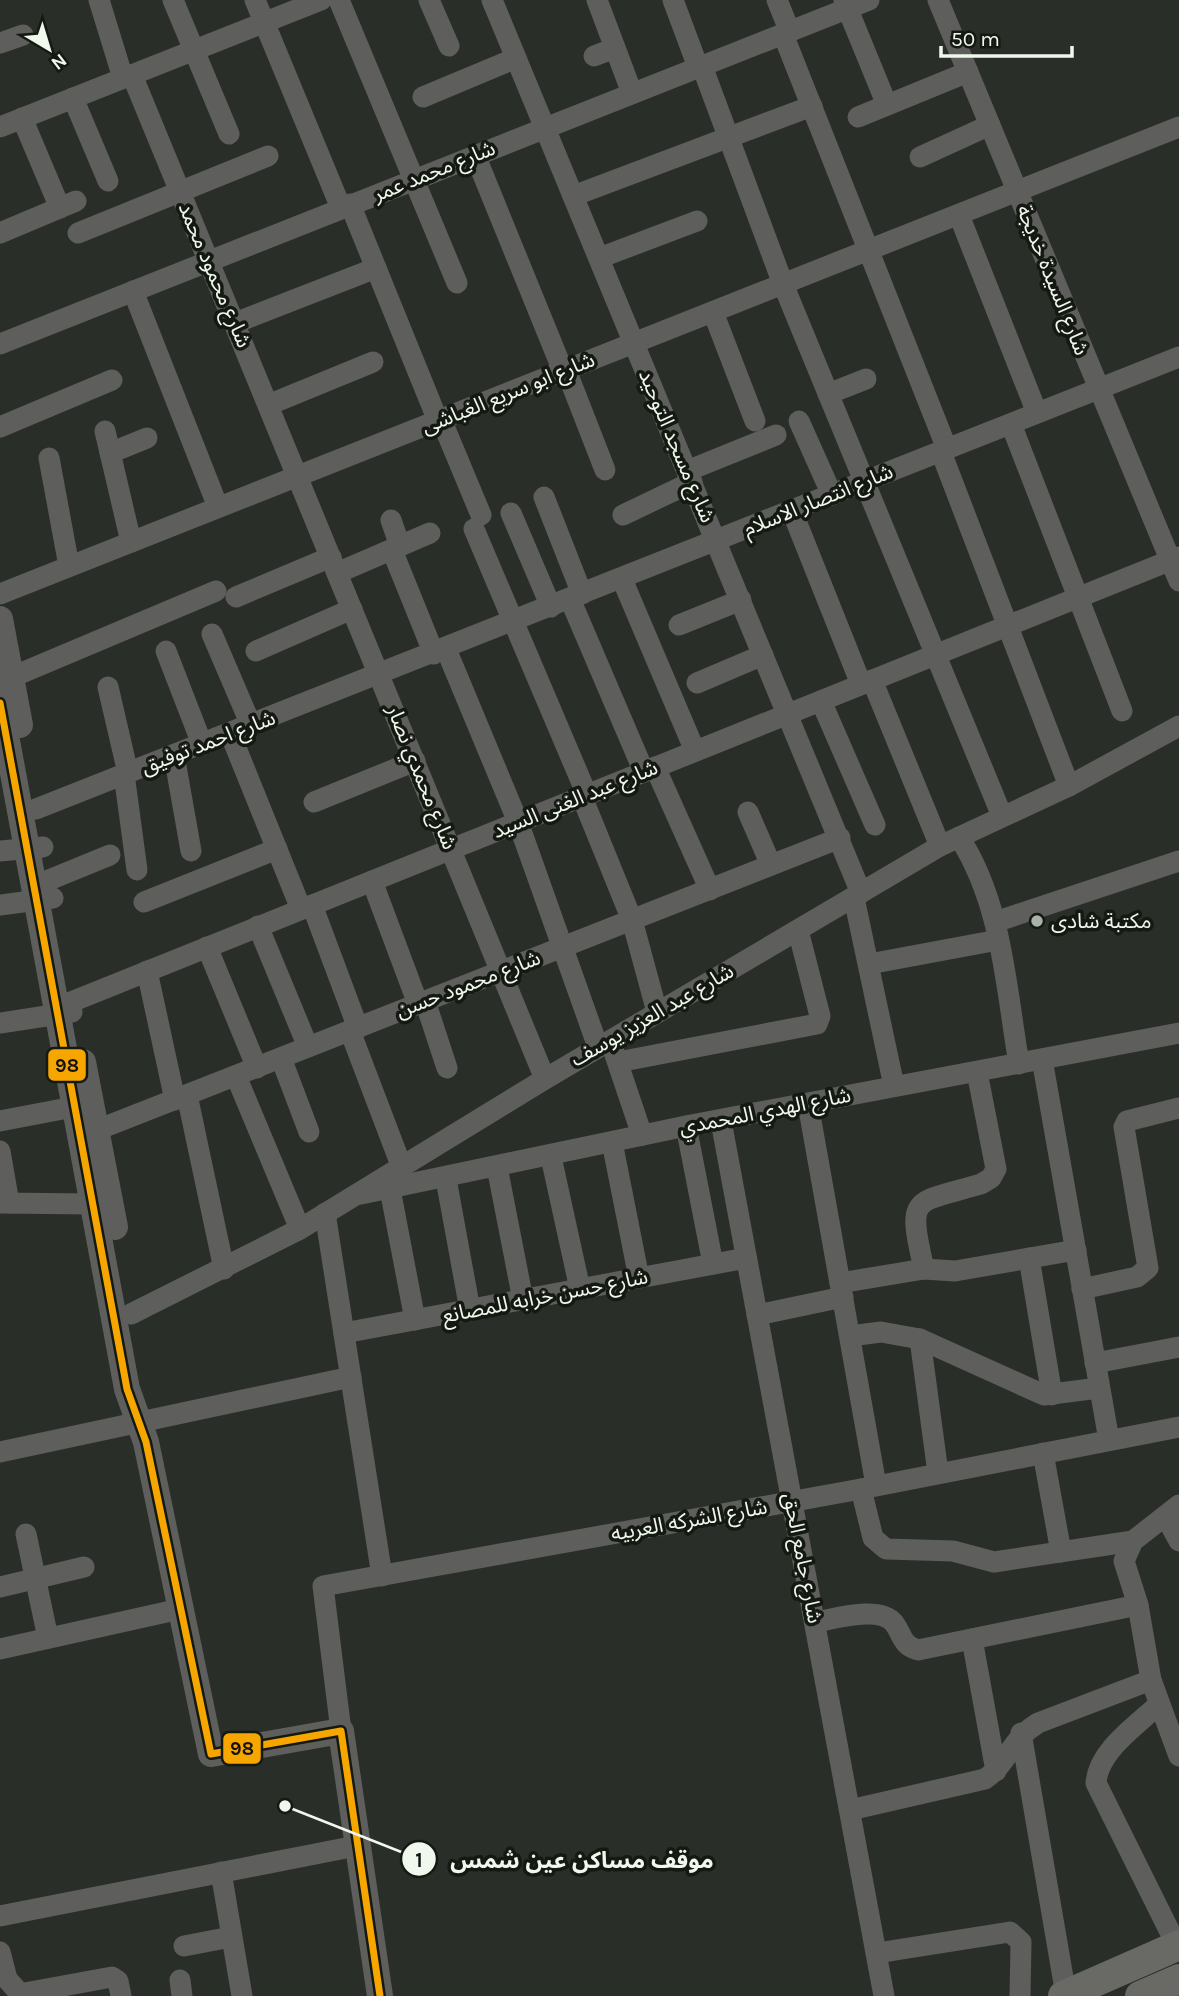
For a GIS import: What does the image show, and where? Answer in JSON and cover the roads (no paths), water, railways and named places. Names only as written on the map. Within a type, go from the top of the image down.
[{"type":"main road","points":[[1065,1996],[1178,1946]]},
{"type":"main road","points":[[1140,1996],[1179,1979]]},
{"type":"street","name":"شارع محمود محمد","points":[[99,0],[128,76],[180,191],[298,476]]},
{"type":"street","points":[[173,0],[229,134]]},
{"type":"street","points":[[255,0],[345,206],[376,268],[440,420],[512,622],[632,920],[657,1012]]},
{"type":"street","points":[[0,127],[321,0]]},
{"type":"street","points":[[339,0],[457,283]]},
{"type":"street","points":[[429,0],[449,46]]},
{"type":"street","name":"شارع مسجد التوحيد","points":[[492,0],[840,838],[857,896],[894,1086]]},
{"type":"street","points":[[597,0],[632,93]]},
{"type":"street","points":[[673,0],[729,138],[783,284],[1002,816]]},
{"type":"street","points":[[777,0],[812,106],[869,250],[1069,786]]},
{"type":"street","name":"شارع محمد عمر","points":[[0,344],[787,33],[846,4],[869,0]]},
{"type":"street","name":"شارع السيدة خديجة","points":[[938,0],[1098,389],[1175,559],[1179,581]]},
{"type":"street","points":[[846,4],[887,105]]},
{"type":"street","points":[[0,43],[23,35]]},
{"type":"street","points":[[594,56],[615,48]]},
{"type":"street","points":[[424,97],[516,58]]},
{"type":"street","points":[[858,117],[968,72]]},
{"type":"street","points":[[73,98],[107,181]]},
{"type":"street","points":[[573,196],[812,106]]},
{"type":"street","points":[[1,230],[68,205],[22,118]]},
{"type":"street","points":[[920,157],[990,125]]},
{"type":"street","name":"شارع ابو سريع الغباشى","points":[[0,594],[1179,127]]},
{"type":"street","points":[[475,155],[605,470]]},
{"type":"street","points":[[78,233],[268,156]]},
{"type":"street","points":[[958,215],[1037,413]]},
{"type":"street","points":[[599,258],[697,221]]},
{"type":"street","points":[[235,323],[376,268]]},
{"type":"street","points":[[132,290],[218,507]]},
{"type":"street","points":[[713,312],[755,421]]},
{"type":"street","name":"شارع انتصار الاسلام","points":[[380,675],[1179,357]]},
{"type":"street","points":[[268,405],[373,362]]},
{"type":"street","points":[[828,394],[866,379]]},
{"type":"street","points":[[0,427],[112,380]]},
{"type":"street","points":[[799,421],[832,495]]},
{"type":"street","points":[[1011,424],[1122,711]]},
{"type":"street","points":[[105,431],[131,542]]},
{"type":"street","points":[[623,515],[690,477],[776,435]]},
{"type":"street","points":[[110,453],[148,438]]},
{"type":"street","points":[[49,458],[69,566]]},
{"type":"street","name":"شارع محمدي نصار","points":[[298,476],[545,1079]]},
{"type":"street","points":[[544,497],[568,600]]},
{"type":"street","points":[[792,511],[867,682],[950,842],[976,863],[996,931],[1019,1063]]},
{"type":"street","points":[[511,513],[568,600],[709,890]]},
{"type":"street","points":[[391,520],[396,548],[518,822],[604,1044],[618,1062],[642,1135]]},
{"type":"street","points":[[12,677],[226,594],[396,548],[430,533]]},
{"type":"street","name":"شارع عبد الغنى السيد","points":[[0,1023],[67,1009],[147,971],[1175,559]]},
{"type":"street","points":[[622,579],[695,751]]},
{"type":"street","points":[[679,625],[741,600]]},
{"type":"street","points":[[256,651],[352,609]]},
{"type":"street","points":[[0,619],[36,809],[35,848]]},
{"type":"street","points":[[212,634],[251,725]]},
{"type":"street","points":[[166,651],[202,744]]},
{"type":"street","points":[[698,683],[764,655]]},
{"type":"street","name":"شارع احمد توفيق","points":[[36,809],[380,675]]},
{"type":"street","points":[[108,687],[126,774],[137,870]]},
{"type":"street","points":[[821,701],[875,825]]},
{"type":"street","points":[[0,703],[46,893],[82,1105],[92,1204],[127,1390],[144,1429]]},
{"type":"street","name":"شارع عبد العزيز يوسف","points":[[131,1314],[300,1229],[401,1165],[657,1012],[950,842],[1069,786],[1179,726]]},
{"type":"street","points":[[230,733],[277,849],[307,907],[354,1029],[401,1165]]},
{"type":"street","points":[[174,755],[191,851]]},
{"type":"street","points":[[314,802],[415,761]]},
{"type":"street","points":[[748,812],[771,865]]},
{"type":"street","name":"شارع محمود حسن","points":[[97,1130],[840,838]]},
{"type":"street","points":[[0,851],[35,848]]},
{"type":"street","points":[[144,902],[277,849]]},
{"type":"street","points":[[0,905],[46,893],[110,855]]},
{"type":"street","points":[[869,964],[996,931],[1179,861]]},
{"type":"street","points":[[372,881],[447,1068]]},
{"type":"street","points":[[258,926],[308,1047]]},
{"type":"street","points":[[618,1062],[817,1024],[820,1016],[798,930]]},
{"type":"street","points":[[207,947],[257,1068]]},
{"type":"street","points":[[147,971],[224,1269]]},
{"type":"street","name":"شارع الهدي المحمدي","points":[[352,1195],[446,1179],[686,1126],[1179,1033]]},
{"type":"street","points":[[281,1058],[309,1132]]},
{"type":"street","points":[[1042,1059],[1109,1440]]},
{"type":"street","points":[[924,1269],[914,1223],[920,1203],[981,1184],[991,1178],[996,1169],[977,1072]]},
{"type":"street","points":[[236,1076],[300,1229]]},
{"type":"street","points":[[808,1104],[850,1336],[873,1538],[886,1549],[953,1551],[994,1562],[1133,1541],[1175,1511],[1179,1541]]},
{"type":"street","points":[[0,1121],[82,1105]]},
{"type":"street","points":[[82,1105],[97,1130],[131,1314],[144,1429],[211,1754],[341,1731],[380,1996]]},
{"type":"street","points":[[1082,1289],[1138,1277],[1148,1268],[1124,1127],[1126,1121],[1135,1116],[1179,1108]]},
{"type":"street","name":"شارع جامع الحق","points":[[721,1121],[884,1996]]},
{"type":"street","points":[[686,1126],[713,1264]]},
{"type":"street","points":[[612,1142],[639,1278]]},
{"type":"street","points":[[0,1151],[5,1203],[92,1204]]},
{"type":"street","points":[[551,1157],[580,1289]]},
{"type":"street","points":[[497,1167],[523,1300]]},
{"type":"street","points":[[446,1179],[470,1310]]},
{"type":"street","points":[[390,1189],[415,1320]]},
{"type":"street","points":[[325,1213],[382,1576]]},
{"type":"street","points":[[757,1315],[924,1269],[956,1271],[1076,1250]]},
{"type":"street","name":"شارع حسن خرابه للمصانع","points":[[344,1333],[747,1258]]},
{"type":"street","points":[[1029,1258],[1052,1395]]},
{"type":"street","points":[[850,1336],[881,1332],[920,1339],[1034,1393],[1052,1395],[1099,1388]]},
{"type":"street","points":[[920,1339],[938,1473]]},
{"type":"street","points":[[1095,1363],[1179,1347]]},
{"type":"street","points":[[0,1452],[144,1429],[351,1377]]},
{"type":"street","name":"شارع الشركه العربيه","points":[[341,1731],[323,1587],[1179,1427]]},
{"type":"street","points":[[1043,1453],[1061,1552]]},
{"type":"street","points":[[26,1534],[48,1638]]},
{"type":"street","points":[[1133,1541],[1124,1560],[1138,1605],[1151,1680],[1179,1756]]},
{"type":"street","points":[[0,1587],[85,1567]]},
{"type":"street","points":[[815,1622],[875,1614],[887,1616],[908,1647],[918,1650],[1138,1605]]},
{"type":"street","points":[[0,1649],[180,1609]]},
{"type":"street","points":[[972,1639],[996,1771]]},
{"type":"street","points":[[850,1810],[972,1783],[996,1771],[1021,1733],[1038,1723],[1151,1680]]},
{"type":"street","points":[[1158,1704],[1104,1758],[1097,1769],[1096,1783],[1178,1946]]},
{"type":"street","points":[[1021,1733],[1065,1996]]},
{"type":"street","points":[[0,1916],[356,1846]]},
{"type":"street","points":[[220,1872],[242,1996]]},
{"type":"street","points":[[877,1954],[1010,1932],[1021,1942],[1020,1996]]},
{"type":"street","points":[[184,1946],[231,1937]]},
{"type":"street","points":[[0,1952],[4,1972],[20,1995],[112,1977],[118,1980],[121,1996]]},
{"type":"place","name":"مكتبة شادى","points":[[1037,921]]},
{"type":"place","name":"موقف مساكن عين شمس","points":[[285,1806]]}]
